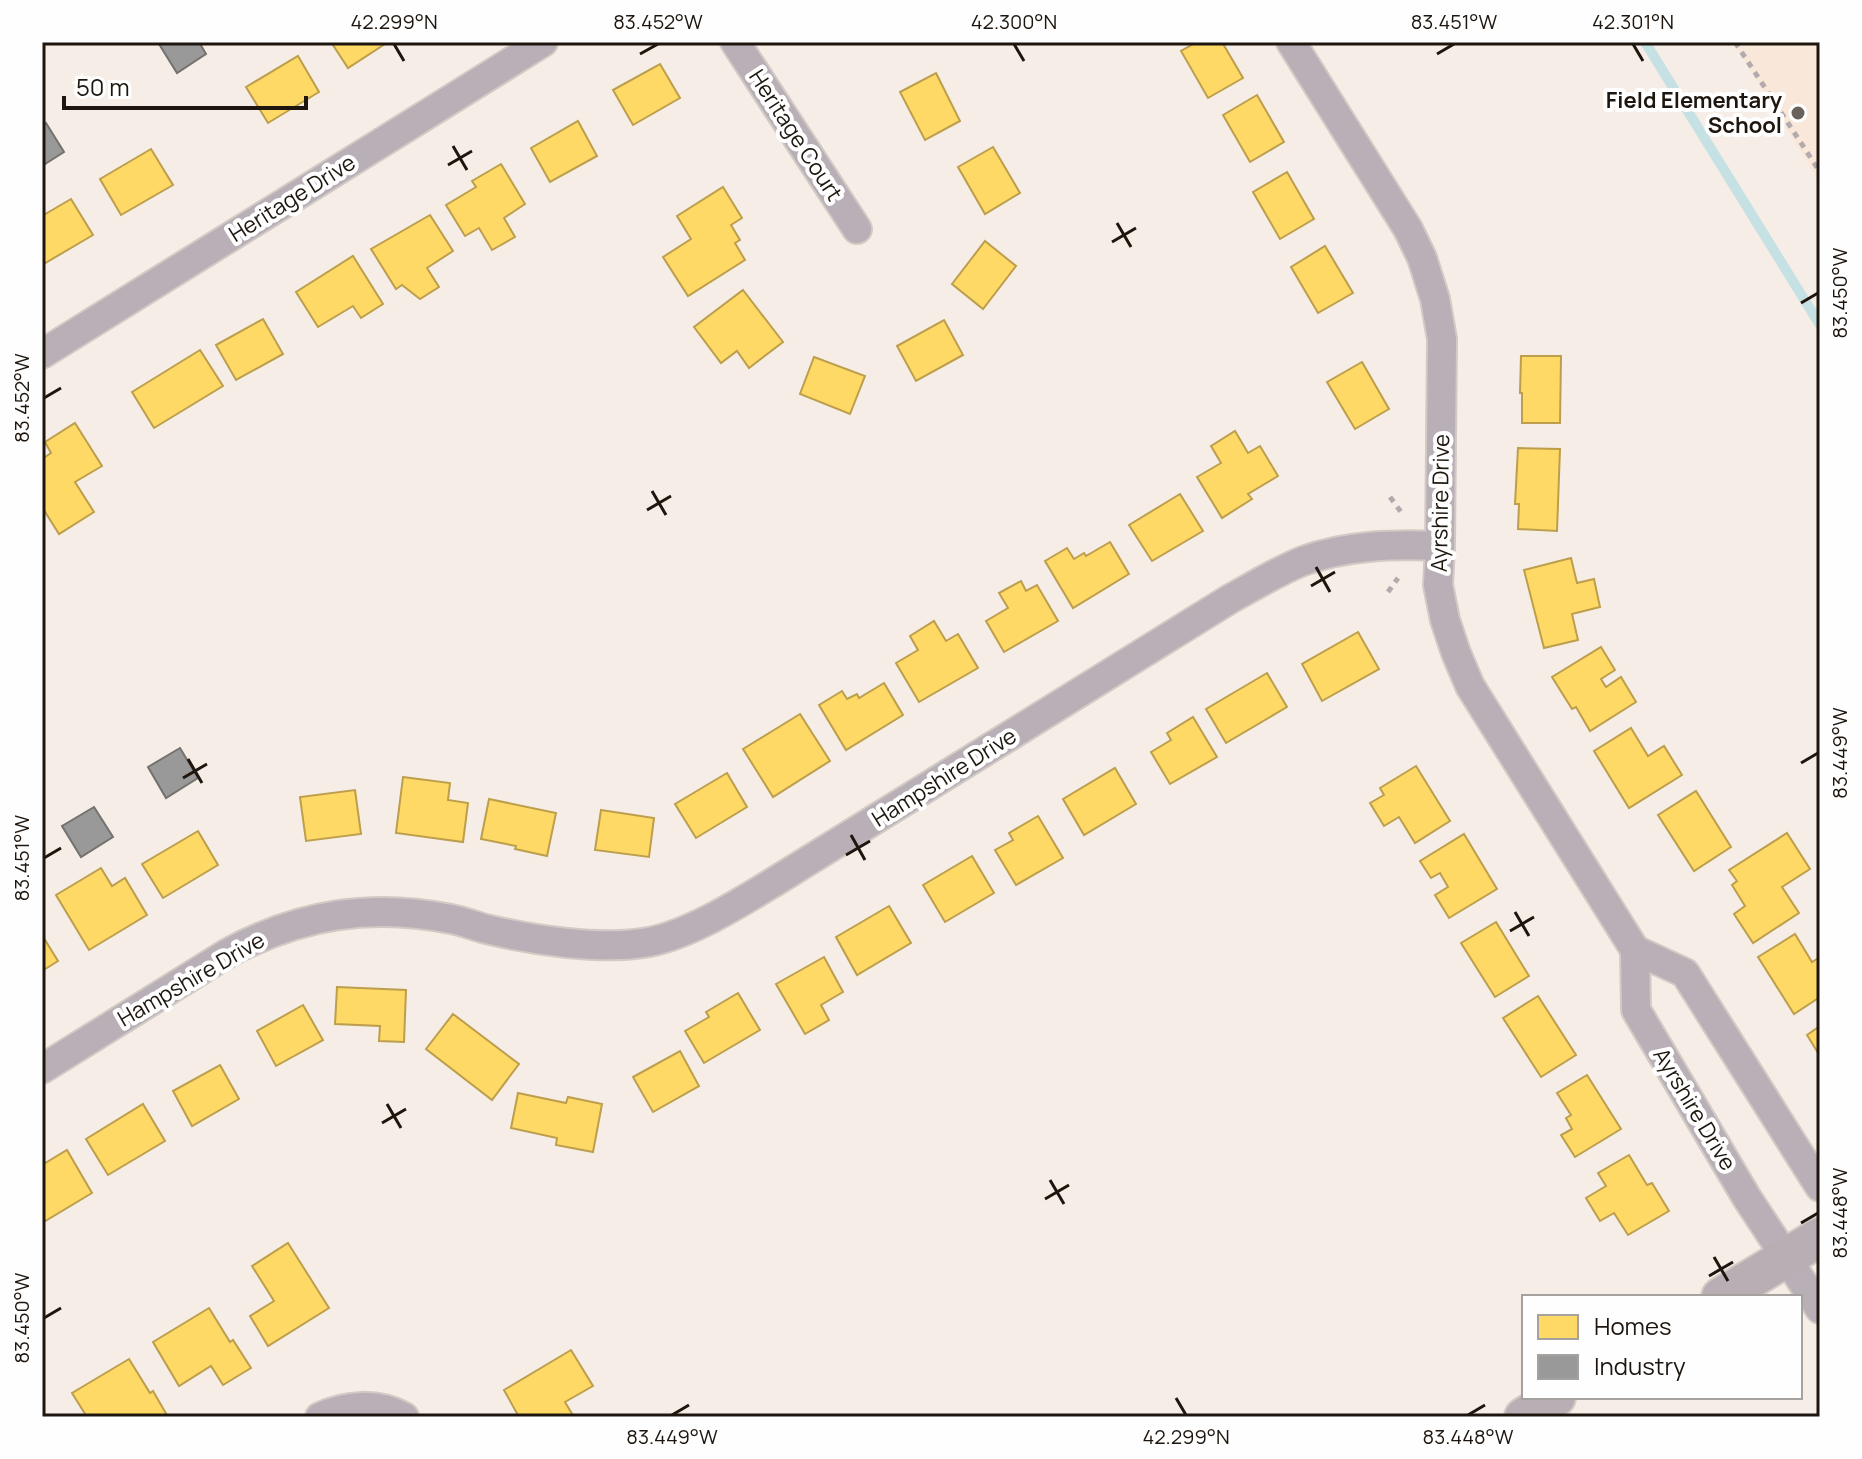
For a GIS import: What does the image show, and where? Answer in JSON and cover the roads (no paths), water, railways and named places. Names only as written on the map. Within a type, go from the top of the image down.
[{"type":"main road","points":[[1724,1295],[1820,1237]]},
{"type":"main road","points":[[1524,1417],[1553,1399]]},
{"type":"street","name":"Heritage Drive","points":[[42,354],[543,42]]},
{"type":"street","name":"Heritage Court","points":[[735,42],[857,229]]},
{"type":"street","name":"Ayrshire Drive","points":[[1291,42],[1408,229],[1422,258],[1435,299],[1442,339],[1438,585],[1456,653],[1470,686],[1635,950],[1636,1010],[1747,1198],[1820,1309]]},
{"type":"street","name":"Hampshire Drive","points":[[42,1069],[228,953],[256,938],[304,921],[366,912],[422,914],[543,940],[598,944],[651,941],[688,928],[722,913],[774,882],[1230,599],[1275,575],[1305,561],[1349,550],[1395,544],[1440,546]]},
{"type":"street","points":[[1635,950],[1685,973],[1820,1187]]},
{"type":"street","points":[[320,1417],[340,1409],[360,1406],[393,1413]]},
{"type":"waterway","points":[[1645,42],[1820,325]]},
{"type":"place","name":"Field Elementary School","points":[[1798,113]]}]
